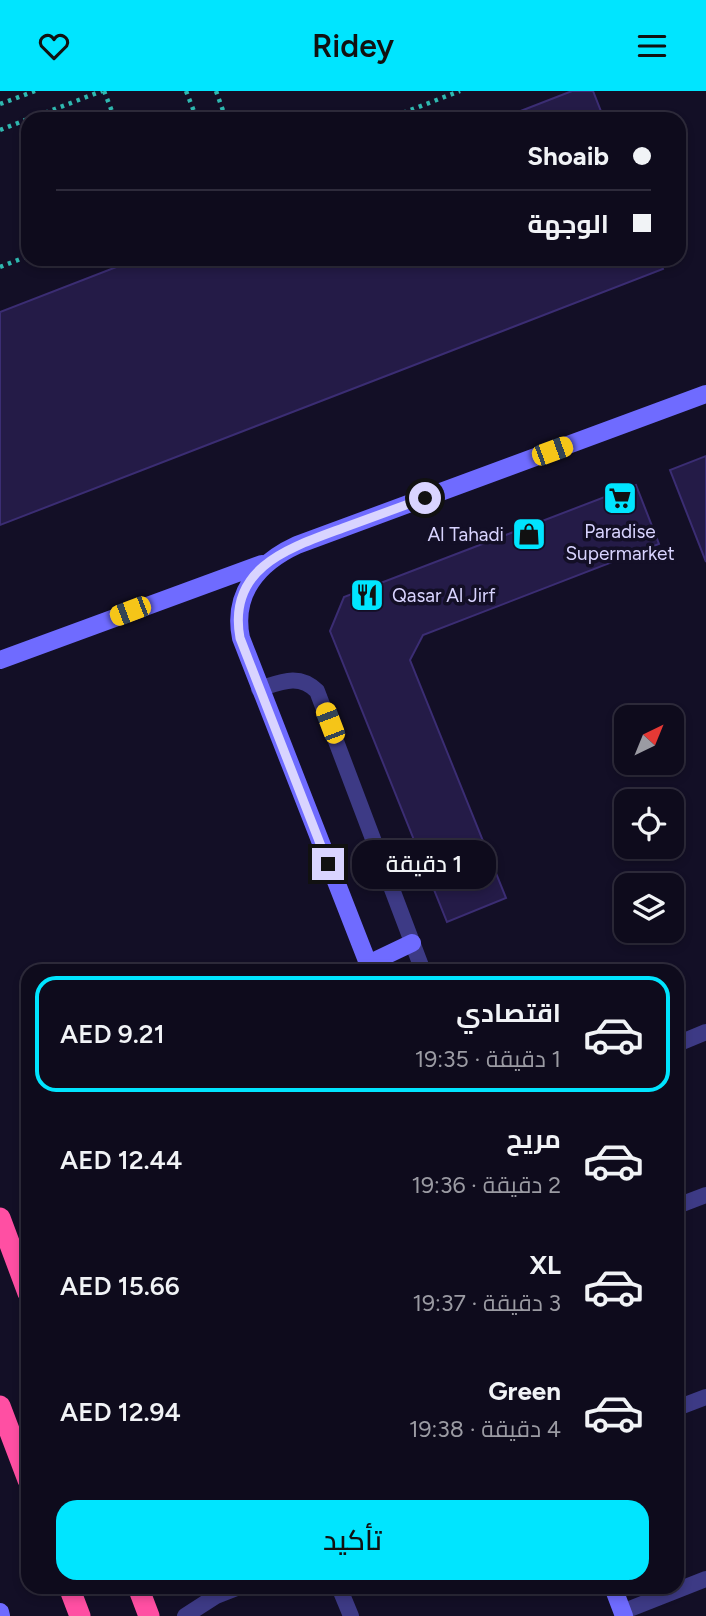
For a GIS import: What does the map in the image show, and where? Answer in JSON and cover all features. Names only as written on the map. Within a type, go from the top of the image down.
[{"type":"highway","points":[[0,1218],[21,1274]]},
{"type":"highway","points":[[0,1406],[21,1462]]},
{"type":"highway","points":[[72,1594],[80,1616]]},
{"type":"highway","points":[[141,1594],[149,1616]]},
{"type":"street","points":[[0,660],[265,563],[297,545],[706,394]]},
{"type":"street","points":[[265,563],[251,579],[241,597],[237,618],[259,689],[367,964]]},
{"type":"street","points":[[376,964],[412,943]]},
{"type":"street","points":[[616,1594],[623,1614]]},
{"type":"lane","points":[[259,689],[294,679],[303,681],[317,691],[420,964]]},
{"type":"lane","points":[[684,1041],[706,1032]]},
{"type":"lane","points":[[684,1203],[706,1195]]},
{"type":"lane","points":[[684,1405],[706,1397]]},
{"type":"lane","points":[[684,1588],[706,1579]]},
{"type":"lane","points":[[186,1616],[221,1594]]},
{"type":"lane","points":[[342,1594],[349,1615]]},
{"type":"lane","points":[[623,1614],[670,1594]]},
{"type":"path","points":[[0,104],[35,91]]},
{"type":"path","points":[[49,112],[103,91],[113,112]]},
{"type":"path","points":[[186,91],[194,112]]},
{"type":"path","points":[[216,91],[224,112]]},
{"type":"path","points":[[405,112],[460,91]]},
{"type":"path","points":[[0,130],[21,123]]},
{"type":"path","points":[[0,256],[2,266],[21,259]]},
{"type":"building","points":[[572,91],[593,91],[601,112],[518,112]]},
{"type":"building","points":[[119,266],[662,266],[663,269],[0,525],[0,312]]},
{"type":"building","points":[[706,456],[706,562],[670,470]]},
{"type":"building","points":[[636,485],[659,544],[423,635],[410,660],[506,898],[447,922],[330,631],[344,597]]},
{"type":"place","name":"Paradise Supermarket","points":[[620,498]]},
{"type":"place","name":"Al Tahadi","points":[[529,534]]},
{"type":"place","name":"Qasar Al Jirf","points":[[367,595]]},
{"type":"route","points":[[328,864],[240,638],[237,618],[241,597],[251,579],[265,563],[280,553],[425,498]]}]
